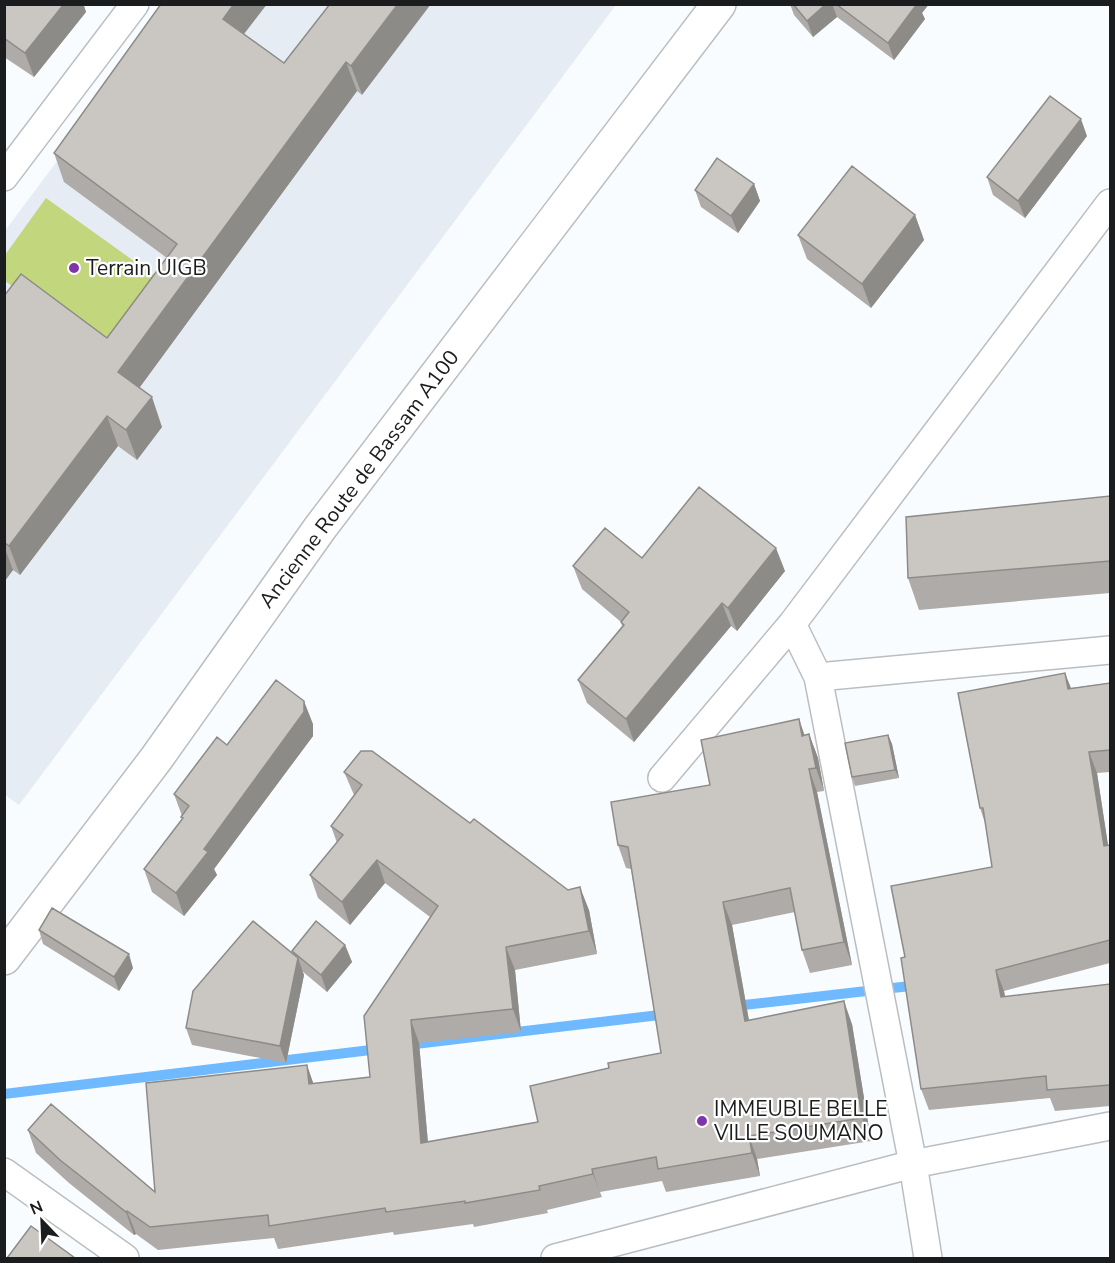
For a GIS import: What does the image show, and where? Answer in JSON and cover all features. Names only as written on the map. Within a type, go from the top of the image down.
[{"type":"main road","name":"Ancienne Route de Bassam A100","points":[[4,958],[156,759],[320,528],[719,4]]},
{"type":"street","points":[[4,177],[135,4]]},
{"type":"street","points":[[662,778],[792,624],[1110,203]]},
{"type":"street","points":[[792,624],[818,677],[913,1164],[928,1258]]},
{"type":"street","points":[[818,677],[1110,650]]},
{"type":"street","points":[[555,1258],[913,1164],[1110,1126]]},
{"type":"street","points":[[4,1172],[125,1258]]},
{"type":"shaded area","points":[[174,5],[616,5],[19,805],[4,794],[4,232]]},
{"type":"green space","name":"Terrain UIGB","points":[[46,198],[166,284],[113,358],[5,281],[5,255]]},
{"type":"building","points":[[4,4],[64,4],[25,53],[4,38]]},
{"type":"building","points":[[161,4],[234,4],[223,19],[284,63],[330,4],[398,4],[351,66],[346,62],[118,372],[152,397],[126,430],[107,416],[9,546],[4,542],[4,296],[21,274],[107,338],[177,244],[54,153]]},
{"type":"building","points":[[793,4],[826,4],[807,21]]},
{"type":"building","points":[[836,4],[917,4],[888,43]]},
{"type":"building","points":[[1050,96],[1081,119],[1018,201],[987,177]]},
{"type":"building","points":[[717,158],[754,184],[731,216],[695,190]]},
{"type":"building","points":[[852,166],[915,215],[862,284],[798,235]]},
{"type":"building","points":[[699,487],[776,548],[728,608],[722,603],[626,719],[578,680],[624,625],[621,622],[629,612],[573,566],[605,528],[642,558]]},
{"type":"building","points":[[1110,496],[1110,561],[908,578],[906,517]]},
{"type":"building","points":[[1065,673],[1068,689],[1110,683],[1110,750],[1089,752],[1104,846],[1110,845],[1110,940],[996,970],[1001,997],[1110,984],[1110,1085],[1047,1090],[1046,1076],[921,1089],[901,958],[905,957],[891,886],[992,867],[983,808],[980,808],[958,693]]},
{"type":"building","points":[[276,680],[304,701],[304,712],[204,849],[208,852],[176,893],[144,869],[183,818],[181,817],[189,806],[174,794],[217,737],[227,745]]},
{"type":"building","points":[[799,719],[802,736],[809,734],[816,768],[809,769],[844,942],[802,950],[790,888],[723,902],[745,1021],[844,1001],[862,1118],[749,1136],[752,1153],[658,1169],[656,1157],[592,1169],[593,1174],[539,1186],[540,1190],[465,1203],[465,1201],[386,1212],[385,1208],[269,1226],[268,1215],[150,1227],[126,1212],[60,1160],[28,1130],[51,1104],[155,1192],[146,1083],[307,1065],[309,1084],[370,1077],[364,1016],[438,906],[377,860],[342,902],[310,875],[343,835],[331,826],[362,785],[344,772],[361,751],[372,751],[470,823],[474,819],[568,890],[580,887],[589,931],[506,947],[513,1009],[411,1020],[421,1143],[538,1122],[530,1086],[609,1068],[608,1063],[661,1053],[628,847],[618,845],[611,802],[710,785],[701,740]]},
{"type":"building","points":[[888,735],[895,770],[852,777],[845,743]]},
{"type":"building","points":[[52,908],[129,954],[114,977],[39,930]]},
{"type":"building","points":[[253,921],[298,958],[280,1046],[186,1028],[193,991]]},
{"type":"building","points":[[316,921],[345,945],[321,975],[292,951]]},
{"type":"building","points":[[31,1226],[75,1258],[7,1258]]},
{"type":"waterway","points":[[735,1006],[919,985]]},
{"type":"waterway","points":[[407,1045],[668,1014]]},
{"type":"waterway","points":[[4,1094],[379,1049]]},
{"type":"place","name":"Terrain UIGB","points":[[74,268]]},
{"type":"place","name":"IMMEUBLE BELLE VILLE SOUMANO","points":[[702,1121]]}]
